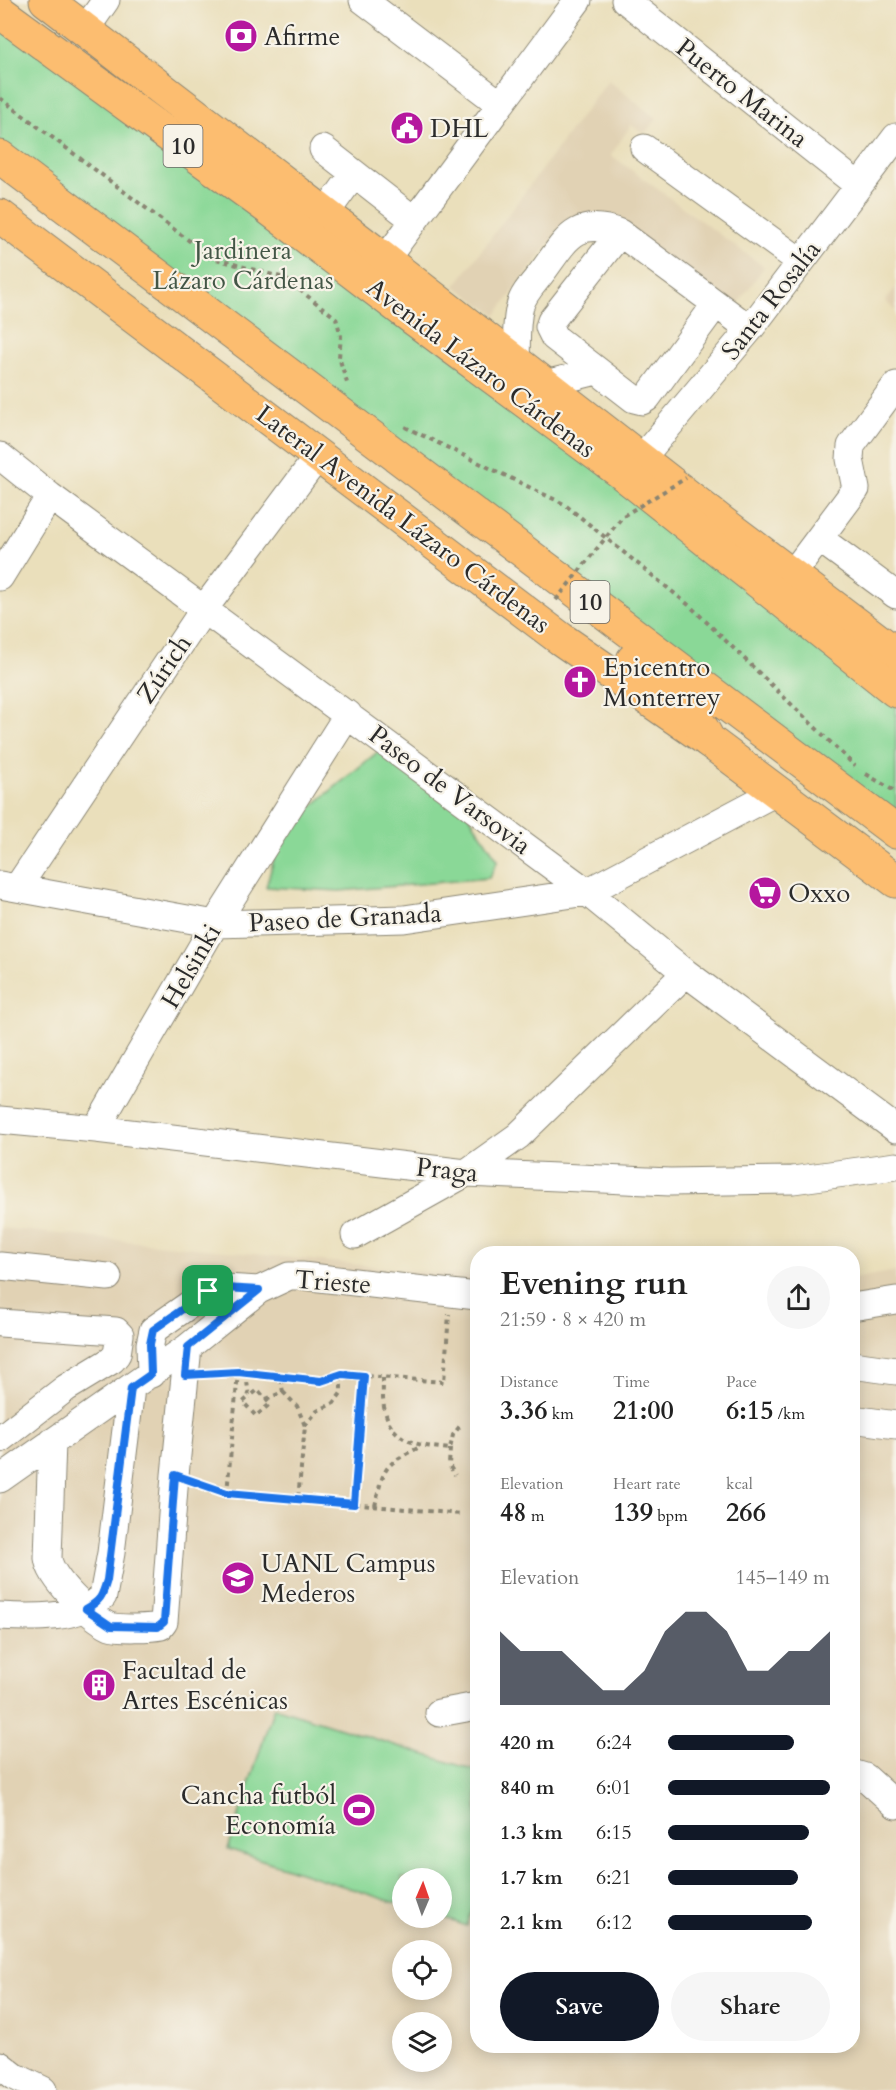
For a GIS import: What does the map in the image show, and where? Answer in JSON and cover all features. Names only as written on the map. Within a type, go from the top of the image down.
[{"type":"main road","points":[[46,0],[516,362],[663,471],[791,576],[896,654]]},
{"type":"main road","name":"Avenida Lázaro Cárdenas","points":[[0,12],[267,207],[414,320],[622,473],[896,691]]},
{"type":"main road","name":"10","points":[[0,157],[896,832]]},
{"type":"main road","name":"Lateral Avenida Lázaro Cárdenas","points":[[0,216],[561,639],[709,741],[896,881]]},
{"type":"main road","points":[[414,320],[461,334],[642,465],[663,471]]},
{"type":"main road","points":[[608,616],[614,641],[690,709],[709,741]]},
{"type":"street","points":[[85,30],[106,0]]},
{"type":"street","points":[[363,0],[500,104]]},
{"type":"street","points":[[385,260],[578,0]]},
{"type":"street","name":"Puerto Marina","points":[[625,0],[859,186]]},
{"type":"street","name":"Santa Rosalía","points":[[663,471],[750,330],[896,137]]},
{"type":"street","points":[[644,148],[801,262]]},
{"type":"street","points":[[323,149],[414,220]]},
{"type":"street","points":[[325,214],[354,174]]},
{"type":"street","points":[[516,362],[518,318],[522,300],[569,236],[594,227],[620,233],[750,330]]},
{"type":"street","points":[[620,233],[551,321],[549,327],[554,337],[634,399],[642,401],[647,398],[716,304]]},
{"type":"street","points":[[545,384],[597,371]]},
{"type":"street","points":[[791,576],[856,489],[850,459],[851,446],[896,385]]},
{"type":"street","name":"Zúrich","points":[[8,886],[204,609],[319,455]]},
{"type":"street","name":"Paseo de Varsovia","points":[[0,456],[50,496],[587,892],[686,973],[896,1129]]},
{"type":"street","points":[[0,577],[50,496]]},
{"type":"street","points":[[820,539],[896,596]]},
{"type":"street","name":"Helsinki","points":[[96,1129],[215,924],[348,714]]},
{"type":"street","name":"Paseo de Granada","points":[[8,886],[215,924],[404,919],[587,892],[776,792]]},
{"type":"street","name":"Trieste","points":[[355,1235],[466,1173],[518,1136],[686,973]]},
{"type":"street","name":"Praga","points":[[0,1120],[96,1129],[466,1173],[681,1182],[793,1180],[896,1166]]},
{"type":"street","points":[[0,1266],[108,1277]]},
{"type":"street","name":"Trieste","points":[[0,1479],[188,1347],[259,1290],[288,1276],[470,1295]]},
{"type":"street","points":[[0,1616],[24,1618],[86,1609],[103,1596],[141,1381],[153,1330],[208,1291],[225,1288],[259,1290]]},
{"type":"street","points":[[860,1306],[896,1300]]},
{"type":"street","points":[[0,1323],[119,1334],[117,1354],[112,1360],[66,1388],[0,1439]]},
{"type":"street","points":[[52,1442],[49,1566],[53,1574],[86,1609],[113,1626],[158,1627],[163,1624],[188,1347]]},
{"type":"street","points":[[860,1366],[896,1371]]},
{"type":"street","points":[[66,1388],[99,1410]]},
{"type":"street","points":[[860,1420],[896,1425]]},
{"type":"street","points":[[439,1713],[470,1707]]},
{"type":"street","points":[[860,1775],[865,1777],[896,1805]]},
{"type":"street","points":[[0,2065],[14,2076],[43,2090]]},
{"type":"path","points":[[0,99],[212,258],[284,278],[336,318],[341,336],[339,357],[349,388]]},
{"type":"path","points":[[401,425],[564,504],[690,606],[859,770],[896,792]]},
{"type":"path","points":[[556,600],[623,516],[663,471]]},
{"type":"path","points":[[185,1375],[238,1372],[321,1381],[342,1374],[444,1382],[450,1293]]},
{"type":"path","points":[[227,1493],[238,1372]]},
{"type":"path","points":[[246,1373],[249,1397]]},
{"type":"path","points":[[305,1426],[317,1411],[333,1403],[341,1393],[342,1374]]},
{"type":"path","points":[[280,1376],[283,1392],[297,1406],[305,1426],[298,1499]]},
{"type":"path","points":[[354,1504],[364,1376]]},
{"type":"path","points":[[383,1378],[385,1412],[396,1434],[420,1446],[450,1449]]},
{"type":"path","points":[[258,1390],[270,1404],[256,1416],[243,1402],[249,1397],[258,1390]]},
{"type":"path","points":[[266,1399],[283,1392]]},
{"type":"path","points":[[455,1475],[449,1465],[450,1449],[453,1435],[460,1426]]},
{"type":"path","points":[[375,1506],[385,1469],[403,1455],[420,1446]]},
{"type":"path","points":[[175,1475],[227,1493],[461,1514]]},
{"type":"shaded area","points":[[608,80],[657,119],[644,134],[631,125],[611,155],[764,267],[735,308],[599,212],[580,237],[562,226],[496,315],[455,286]]},
{"type":"shaded area","points":[[896,287],[896,311],[885,301]]},
{"type":"shaded area","name":"UANL Campus Mederos","points":[[0,1228],[470,1276],[470,2053],[860,2053],[860,1278],[896,1271],[896,2090],[0,2090]]},
{"type":"green space","name":"Jardinera Lázaro Cárdenas","points":[[0,12],[896,698],[896,815],[0,157]]},
{"type":"green space","points":[[380,750],[468,814],[498,860],[489,878],[340,891],[266,887],[282,831]]},
{"type":"green space","name":"Cancha futból Economía","points":[[274,1707],[470,1769],[470,1916],[467,1926],[452,1921],[452,1868],[392,1868],[392,1902],[228,1849]]},
{"type":"place","name":"Afirme","points":[[241,36]]},
{"type":"place","name":"DHL","points":[[407,128]]},
{"type":"place","name":"Epicentro Monterrey","points":[[580,682]]},
{"type":"place","name":"Oxxo","points":[[765,893]]},
{"type":"place","name":"UANL Campus Mederos","points":[[238,1578]]},
{"type":"place","name":"Facultad de Artes Escénicas","points":[[99,1685]]},
{"type":"place","name":"Cancha futból Economía","points":[[359,1810]]},
{"type":"route","points":[[225,1288],[259,1290],[188,1347],[185,1375],[238,1372],[321,1381],[342,1374],[364,1376],[354,1504],[227,1493],[175,1475],[164,1622],[158,1627],[111,1626],[86,1609],[103,1596],[107,1580],[131,1388],[151,1374],[150,1344],[153,1330],[208,1291],[225,1288]]}]
